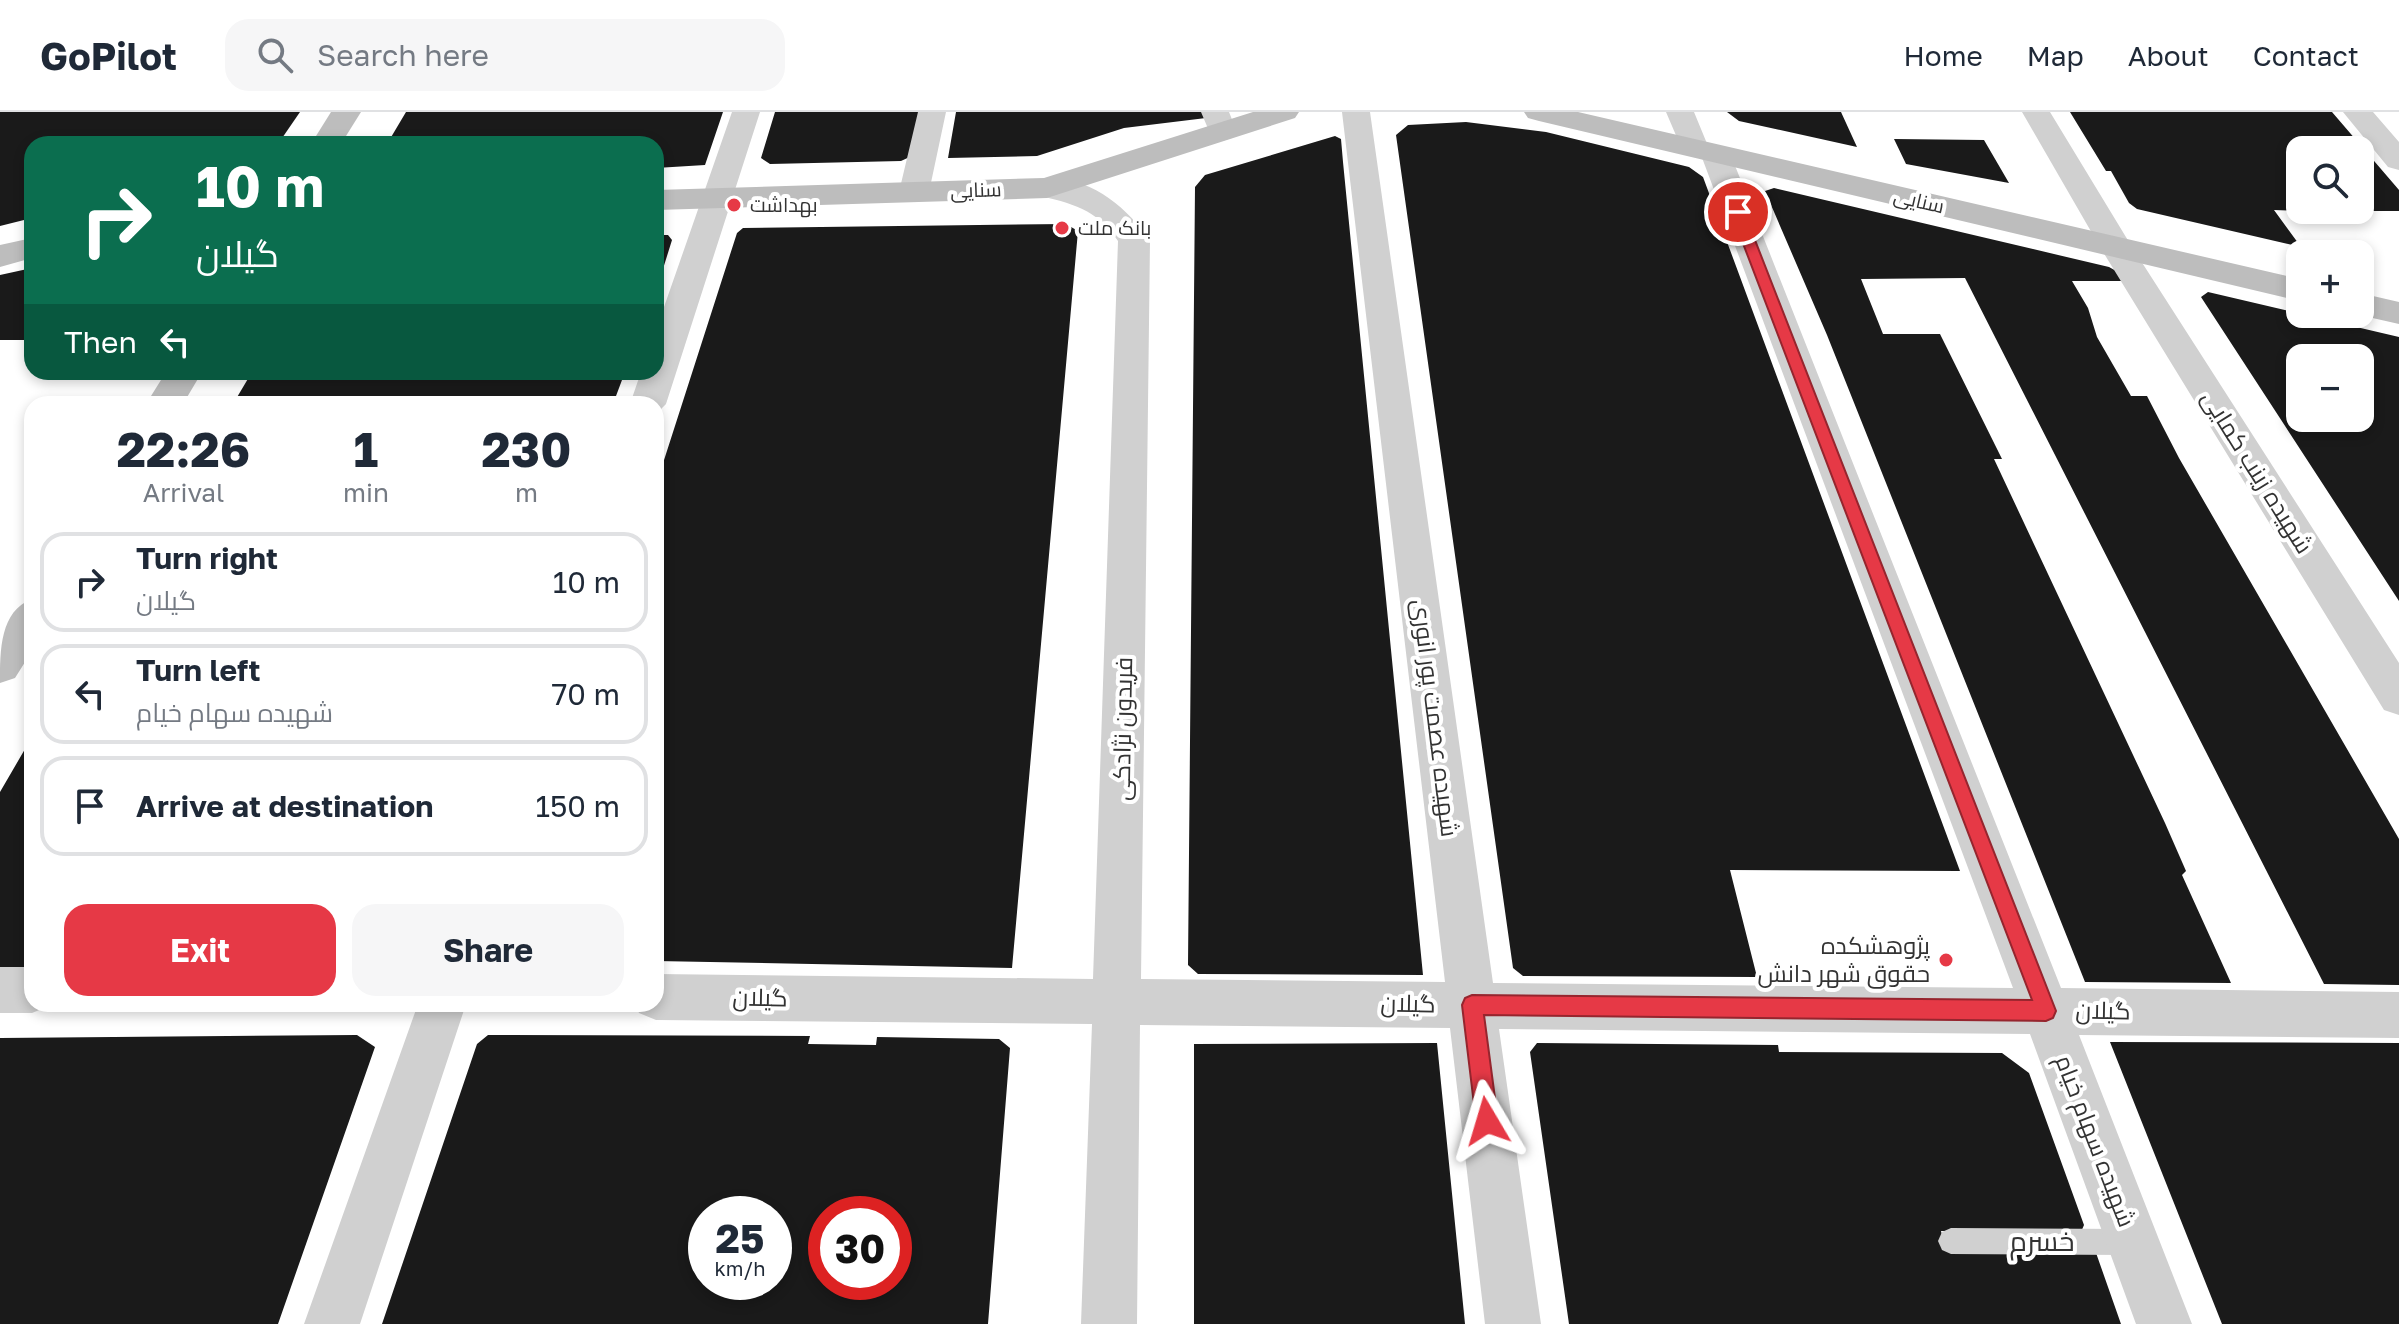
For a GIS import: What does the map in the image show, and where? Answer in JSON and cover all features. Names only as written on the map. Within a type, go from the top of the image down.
[{"type":"street","points":[[331,136],[346,112]]},
{"type":"street","points":[[664,358],[746,112]]},
{"type":"street","points":[[914,192],[932,112]]},
{"type":"street","name":"سنایی","points":[[664,200],[1047,188],[1219,122],[1284,112]]},
{"type":"street","name":"شهیده عصمت پور انوری","points":[[1356,112],[1513,1324]]},
{"type":"street","name":"سنایی","points":[[1539,112],[2286,287]]},
{"type":"street","name":"شهیده سهام خیام","points":[[1680,112],[1704,151],[2046,1011],[2164,1324]]},
{"type":"street","name":"شهیده زینب کمایی","points":[[2036,112],[2116,247],[2399,698]]},
{"type":"street","points":[[2357,112],[2399,161]]},
{"type":"street","name":"فریدون نژادکی","points":[[1047,188],[1068,191],[1098,202],[1121,219],[1134,241],[1109,1324]]},
{"type":"street","points":[[0,256],[24,250]]},
{"type":"street","points":[[2374,307],[2399,313]]},
{"type":"street","points":[[0,666],[24,628]]},
{"type":"street","points":[[0,990],[24,990]]},
{"type":"street","name":"گیلان","points":[[664,997],[2399,1015]]},
{"type":"street","points":[[332,1324],[439,1012]]},
{"type":"lane","name":"خسرم","points":[[1951,1241],[2133,1242]]},
{"type":"building","points":[[0,112],[300,112],[284,136],[24,136],[24,220],[0,226]]},
{"type":"building","points":[[406,112],[723,112],[705,165],[664,168],[664,136],[392,136]]},
{"type":"building","points":[[775,112],[922,112],[914,155],[901,161],[770,164],[761,158]]},
{"type":"building","points":[[956,112],[1205,112],[1206,118],[1124,128],[1037,156],[948,158]]},
{"type":"building","points":[[1727,112],[1841,112],[1857,147],[1739,121]]},
{"type":"building","points":[[2070,112],[2332,112],[2353,136],[2286,136],[2286,210],[2274,210],[2296,240],[2286,240],[2286,244],[2137,209],[2129,203],[2111,171],[2106,171]]},
{"type":"building","points":[[1466,122],[1546,132],[1689,167],[1703,177],[1960,871],[1730,870],[1757,977],[1523,976],[1513,968],[1396,135],[1408,125]]},
{"type":"building","points":[[1335,136],[1341,139],[1423,975],[1198,974],[1188,965],[1195,187],[1205,175]]},
{"type":"building","points":[[1894,139],[1984,140],[2009,183],[1906,164]]},
{"type":"building","points":[[2374,161],[2399,190],[2399,211],[2374,211]]},
{"type":"building","points":[[1774,188],[2109,267],[2127,277],[2129,281],[2072,281],[2088,308],[2097,337],[2131,396],[2147,396],[2179,458],[2399,839],[2399,985],[2324,984],[1965,278],[1861,279],[1883,334],[1940,334],[2002,459],[1994,459],[2165,823],[2186,871],[2182,875],[2231,983],[2085,982],[1827,335],[1765,191]]},
{"type":"building","points":[[1066,224],[1078,231],[1012,968],[664,961],[664,460],[737,233],[743,228]]},
{"type":"building","points":[[664,235],[672,240],[664,266]]},
{"type":"building","points":[[24,270],[24,340],[0,340],[0,275]]},
{"type":"building","points":[[2208,292],[2286,310],[2286,328],[2361,328],[2399,337],[2399,601],[2289,432],[2374,432],[2374,344],[2286,344],[2286,428],[2201,297]]},
{"type":"building","points":[[247,380],[622,380],[616,396],[238,396]]},
{"type":"building","points":[[24,751],[24,968],[0,969],[0,792]]},
{"type":"building","points":[[357,1035],[375,1047],[278,1324],[0,1324],[0,1038]]},
{"type":"building","points":[[488,1035],[810,1036],[808,1044],[876,1045],[877,1037],[999,1039],[1010,1048],[988,1324],[382,1324],[477,1044]]},
{"type":"building","points":[[2110,1042],[2399,1043],[2399,1324],[2222,1324]]},
{"type":"building","points":[[1437,1043],[1465,1324],[1194,1324],[1194,1044]]},
{"type":"building","points":[[1537,1043],[1778,1045],[1779,1052],[2002,1053],[2029,1073],[2084,1225],[2081,1232],[1941,1231],[1946,1250],[2095,1250],[2121,1324],[1569,1324],[1530,1052]]},
{"type":"place","name":"بهداشت","points":[[734,205]]},
{"type":"place","name":"بانک ملت","points":[[1062,228]]},
{"type":"place","name":"پژوهشکده حقوق شهر دانش","points":[[1946,960]]},
{"type":"route","points":[[1487,1121],[1472,1005],[2046,1011],[1738,212]]}]
